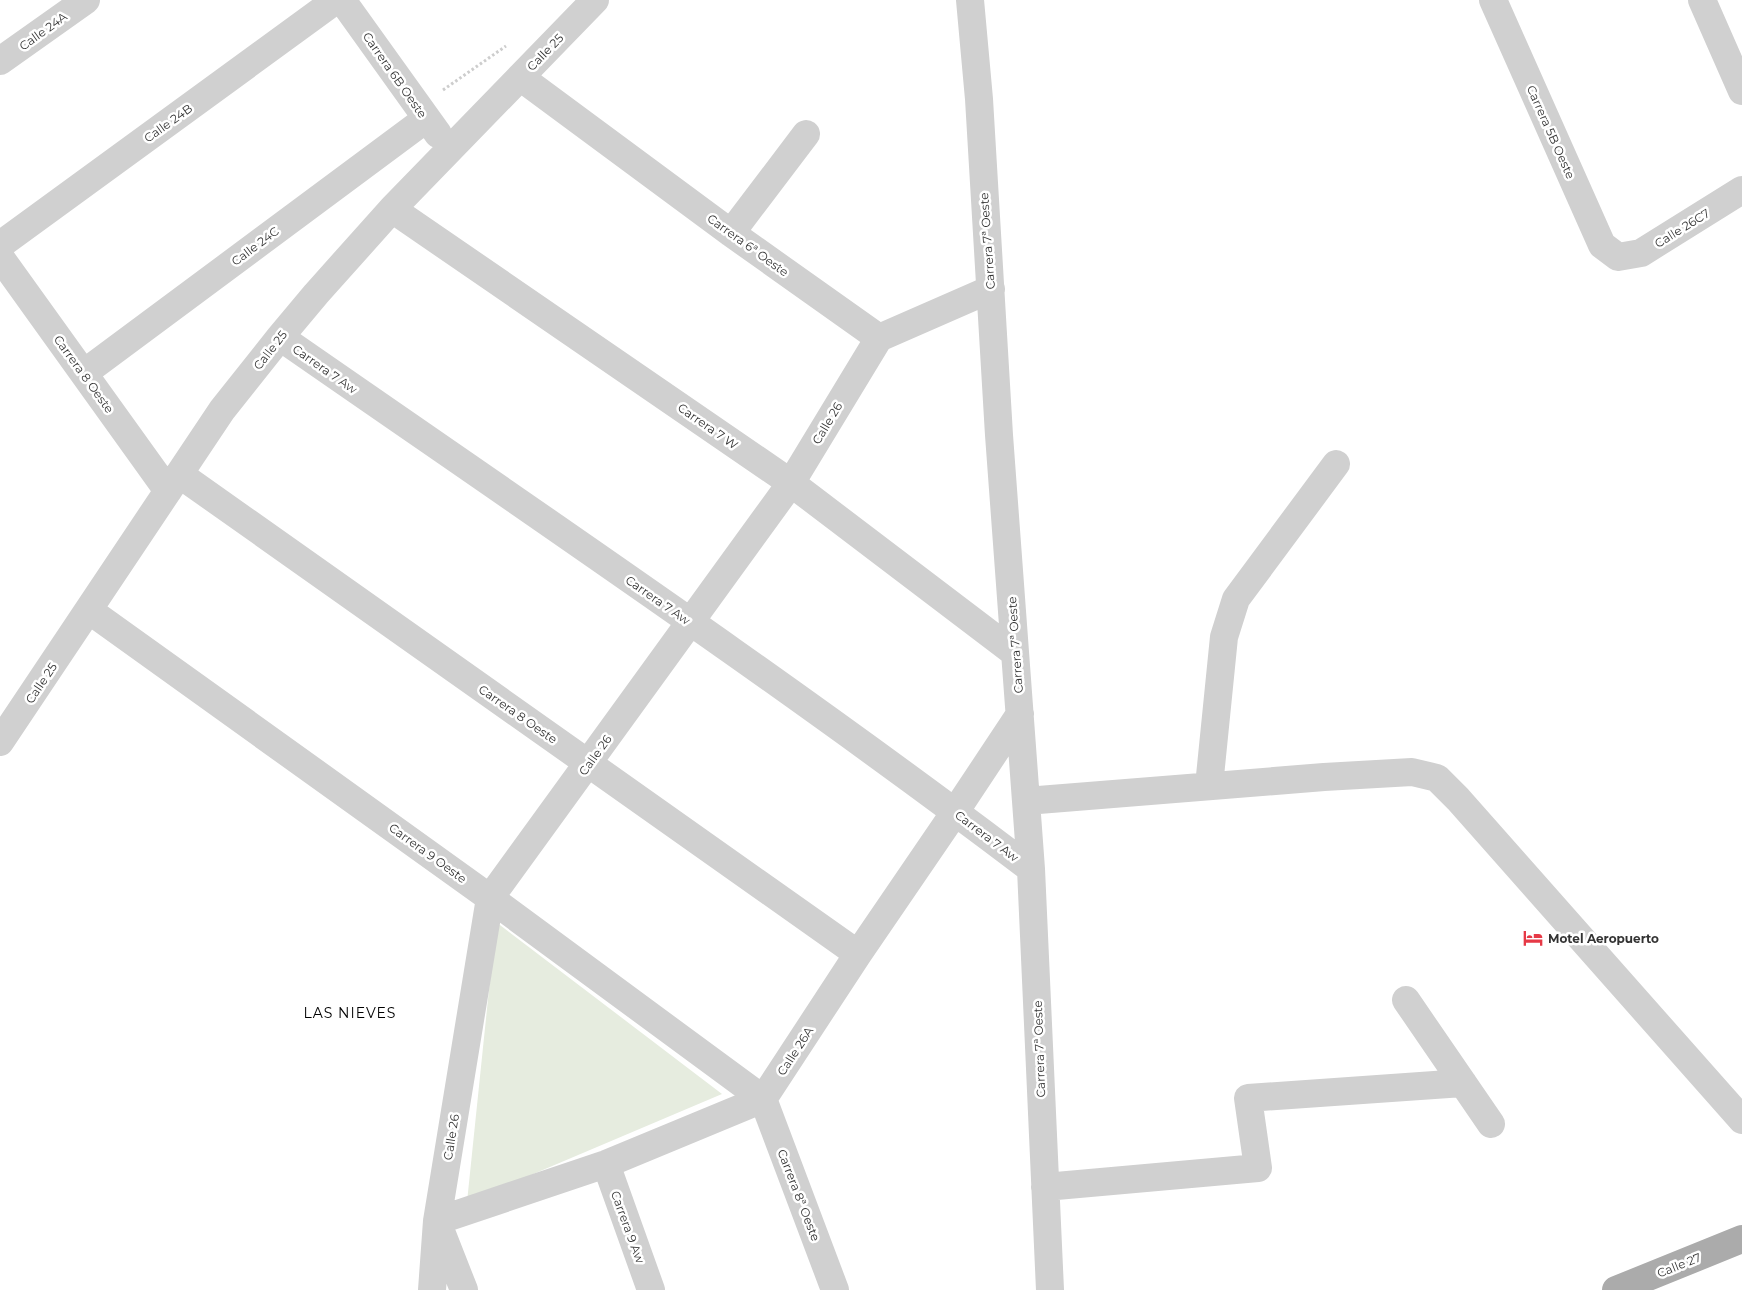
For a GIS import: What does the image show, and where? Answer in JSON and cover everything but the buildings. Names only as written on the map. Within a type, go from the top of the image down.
[{"type":"main road","name":"Calle 27","points":[[1616,1290],[1742,1239]]},
{"type":"street","name":"Calle 24A","points":[[0,61],[86,0]]},
{"type":"street","name":"Calle 24B","points":[[0,245],[336,0]]},
{"type":"street","name":"Carrera 6B Oeste","points":[[342,0],[449,149]]},
{"type":"street","name":"Calle 25","points":[[0,742],[90,611],[222,410],[280,337],[392,209],[594,0]]},
{"type":"street","name":"Carrera 7ª Oeste","points":[[970,0],[979,99],[990,289],[1031,869],[1050,1290]]},
{"type":"street","name":"Carrera 5B Oeste","points":[[1492,0],[1602,245],[1618,257]]},
{"type":"street","points":[[1702,0],[1742,91]]},
{"type":"street","name":"Carrera 6ª Oeste","points":[[520,77],[731,233],[879,338]]},
{"type":"street","name":"Calle 24C","points":[[84,373],[422,113]]},
{"type":"street","points":[[731,233],[806,134]]},
{"type":"street","name":"Calle 26C7","points":[[1618,257],[1641,253],[1742,190]]},
{"type":"street","name":"Carrera 7 W","points":[[392,209],[791,484],[1016,653]]},
{"type":"street","name":"Carrera 8 Oeste","points":[[0,257],[84,373],[173,483],[588,764],[858,954]]},
{"type":"street","points":[[879,338],[990,289]]},
{"type":"street","name":"Carrera 7 Aw","points":[[280,337],[691,623],[955,812],[1031,869]]},
{"type":"street","name":"Calle 26","points":[[432,1290],[437,1221],[490,898],[791,484],[879,338]]},
{"type":"street","points":[[1208,786],[1224,637],[1236,598],[1336,464]]},
{"type":"street","name":"Carrera 9 Oeste","points":[[90,611],[490,898],[763,1100]]},
{"type":"street","name":"Calle 26A","points":[[763,1100],[858,954],[1020,714]]},
{"type":"street","points":[[1026,800],[1412,772],[1437,778],[1742,1120]]},
{"type":"street","points":[[1406,1000],[1491,1124]]},
{"type":"street","points":[[1045,1187],[1258,1168],[1248,1098],[1463,1083]]},
{"type":"street","points":[[464,1290],[437,1221],[606,1164],[763,1100]]},
{"type":"street","name":"Carrera 8ª Oeste","points":[[763,1100],[835,1290]]},
{"type":"street","name":"Carrera 9 Aw","points":[[606,1164],[651,1290]]},
{"type":"path","points":[[422,113],[511,42]]},
{"type":"shaded area","points":[[496,922],[722,1094],[467,1202]]},
{"type":"place","name":"Motel Aeropuerto","points":[[1533,938]]},
{"type":"district","name":"LAS NIEVES","points":[[350,1013]]}]
